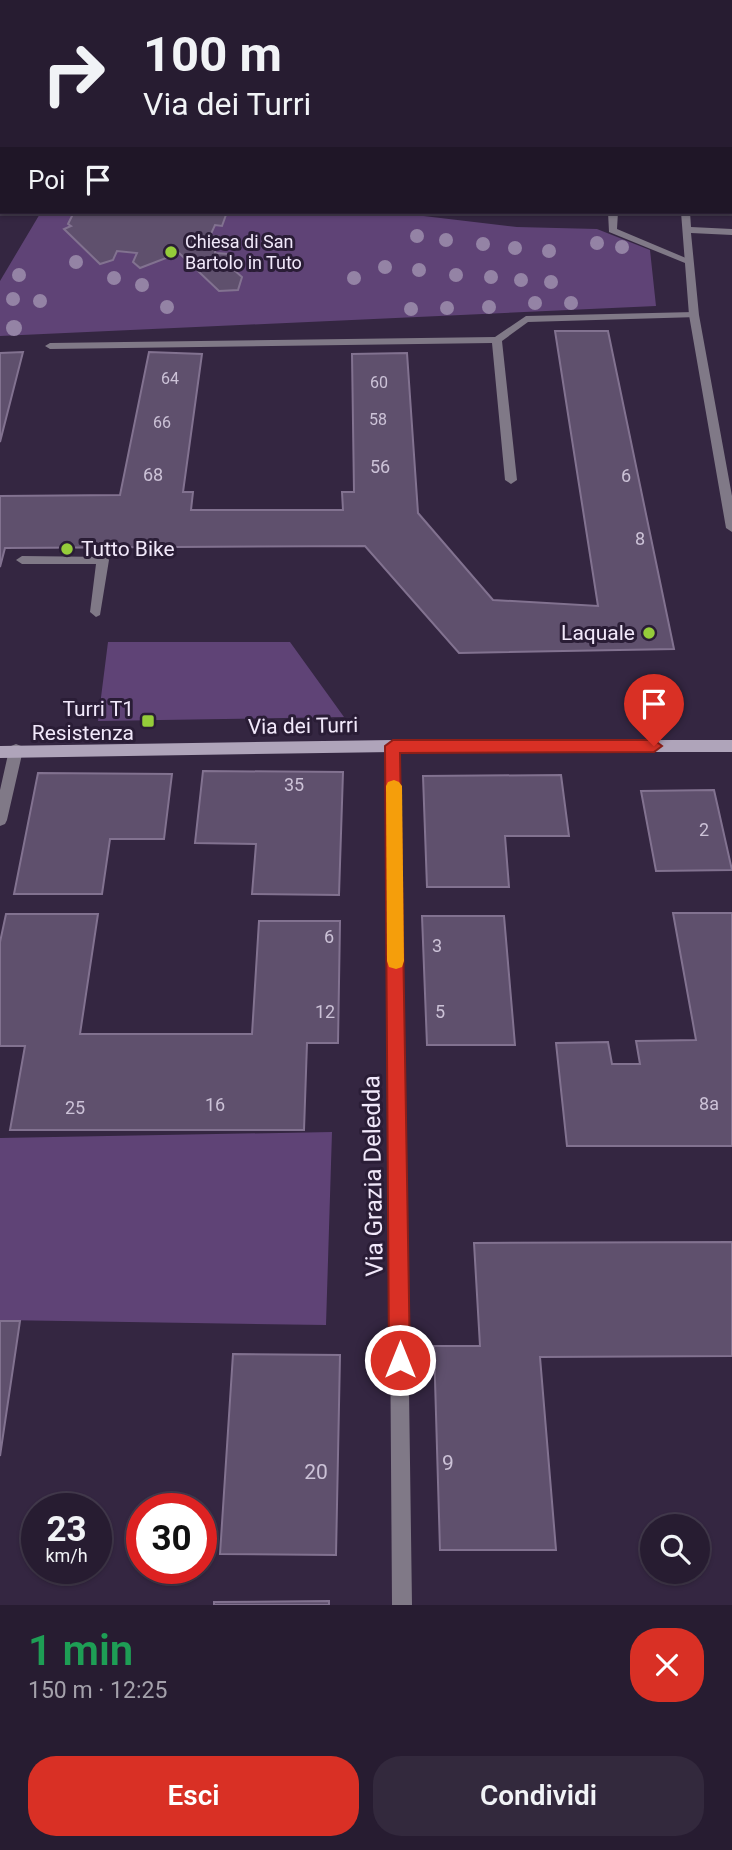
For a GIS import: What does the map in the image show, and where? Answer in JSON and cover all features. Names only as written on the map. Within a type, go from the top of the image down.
[{"type":"street","points":[[613,214],[612,230],[688,261]]},
{"type":"street","points":[[685,214],[694,315],[732,528]]},
{"type":"street","points":[[687,230],[732,232]]},
{"type":"street","points":[[50,346],[497,340],[526,318],[694,315]]},
{"type":"street","points":[[497,340],[511,480]]},
{"type":"street","points":[[22,560],[103,560],[96,612]]},
{"type":"street","name":"Via dei Turri","points":[[0,752],[393,746],[732,746]]},
{"type":"street","name":"Via Grazia Deledda","points":[[393,746],[402,1605]]},
{"type":"street","points":[[0,820],[16,750]]},
{"type":"shaded area","points":[[40,214],[407,214],[517,227],[597,229],[650,250],[656,306],[0,336],[0,281]]},
{"type":"shaded area","points":[[108,642],[290,642],[344,717],[98,721]]},
{"type":"shaded area","points":[[332,1132],[326,1325],[0,1320],[0,1138]]},
{"type":"building","name":"Chiesa di San Bartolo in Tuto","points":[[73,214],[226,214],[222,226],[215,225],[210,236],[218,236],[215,253],[229,254],[226,263],[242,277],[238,290],[219,291],[179,253],[140,268],[133,262],[137,253],[117,251],[113,260],[100,264],[64,229],[71,226],[68,224]]},
{"type":"building","points":[[555,331],[608,331],[674,649],[459,653],[365,546],[5,548],[0,567],[0,496],[120,495],[149,352],[202,354],[183,492],[193,492],[191,510],[343,510],[342,492],[354,492],[352,354],[407,353],[418,513],[493,600],[598,606]]},
{"type":"building","points":[[23,352],[0,442],[0,353]]},
{"type":"building","points":[[203,771],[343,772],[339,895],[252,894],[256,844],[195,843]]},
{"type":"building","points":[[38,773],[172,774],[164,839],[110,839],[102,894],[14,894]]},
{"type":"building","points":[[561,775],[569,836],[505,836],[509,887],[427,887],[423,776]]},
{"type":"building","points":[[714,790],[732,870],[656,871],[641,791]]},
{"type":"building","points":[[673,913],[732,913],[732,1146],[567,1146],[556,1043],[608,1042],[612,1064],[640,1064],[636,1041],[696,1040]]},
{"type":"building","points":[[6,914],[98,914],[80,1034],[252,1034],[259,921],[340,921],[338,1043],[307,1043],[304,1130],[10,1130],[25,1046],[0,1046],[0,942]]},
{"type":"building","points":[[422,916],[504,916],[515,1045],[427,1045]]},
{"type":"building","points":[[732,1242],[732,1356],[540,1357],[556,1550],[440,1550],[434,1346],[480,1346],[474,1243]]},
{"type":"building","points":[[0,1321],[20,1321],[0,1456]]},
{"type":"building","points":[[233,1354],[340,1355],[336,1555],[220,1554]]},
{"type":"building","points":[[329,1601],[329,1605],[214,1605],[214,1602]]},
{"type":"slow traffic","points":[[394,786],[396,961]]},
{"type":"place","name":"Chiesa di San Bartolo in Tuto","points":[[171,252]]},
{"type":"place","name":"Tutto Bike","points":[[67,549]]},
{"type":"place","name":"Laquale","points":[[649,633]]},
{"type":"place","name":"Turri T1 Resistenza","points":[[148,721]]},
{"type":"route","points":[[400,1360],[393,746],[654,746]]}]
